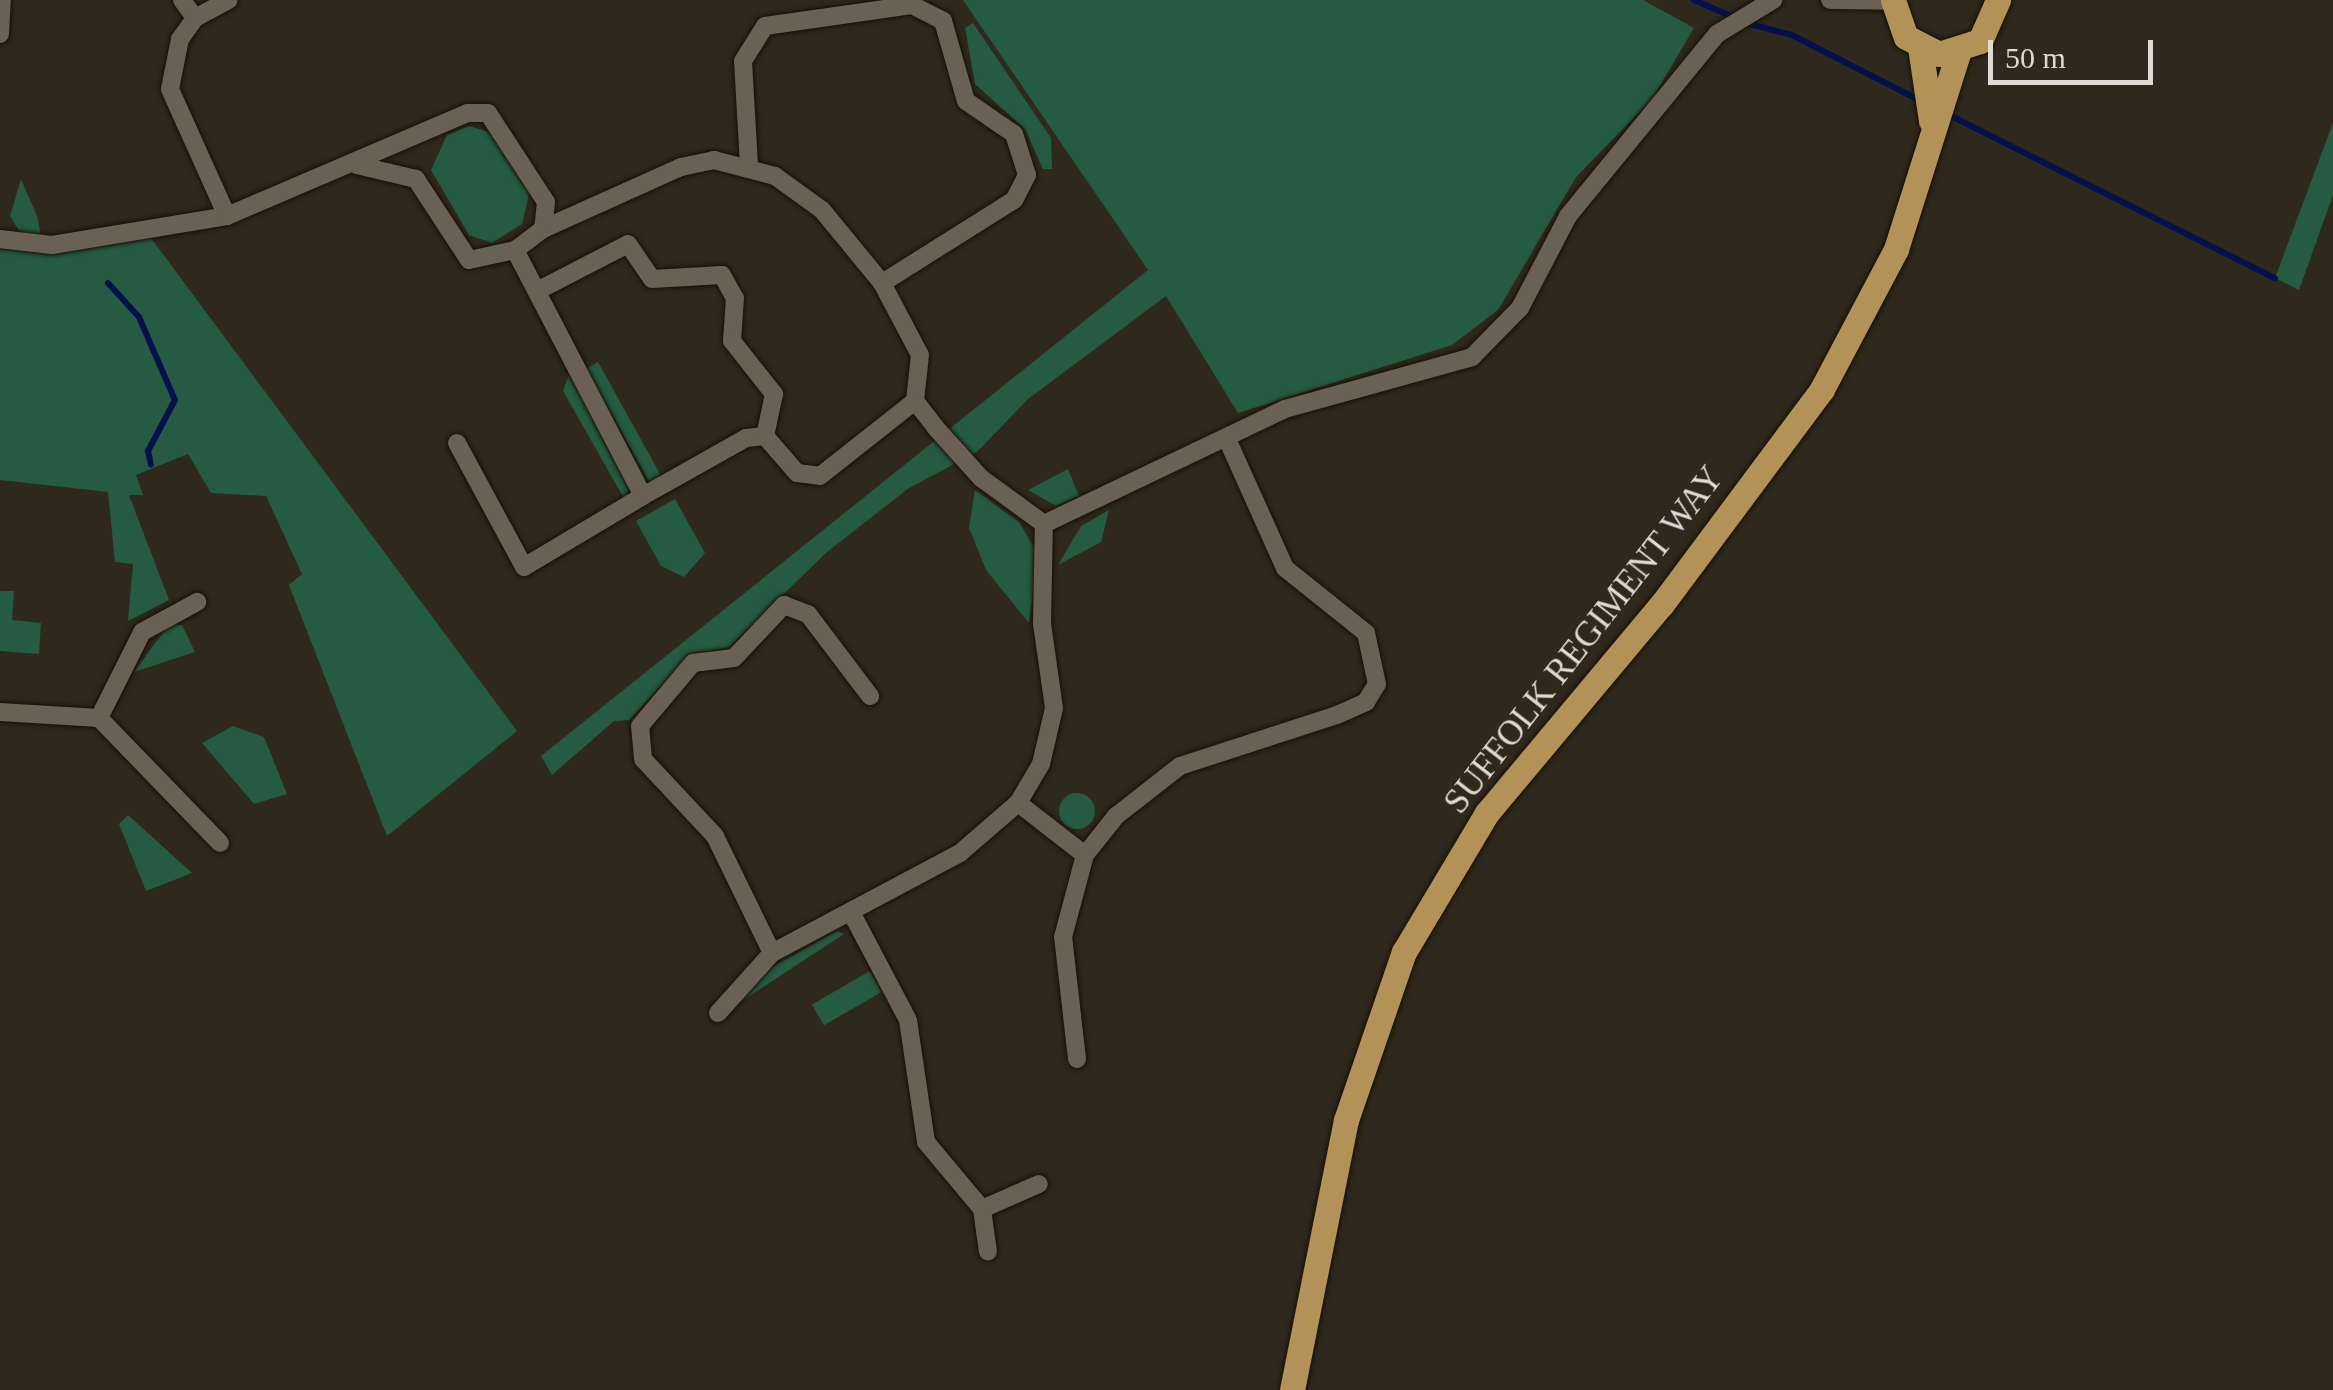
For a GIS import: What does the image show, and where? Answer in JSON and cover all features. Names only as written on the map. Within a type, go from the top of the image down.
[{"type":"main road","points":[[1892,0],[1895,20],[1920,47],[1933,111]]},
{"type":"main road","points":[[1920,47],[1958,53],[1995,21],[1998,0]]},
{"type":"main road","name":"SUFFOLK REGIMENT WAY","points":[[1292,1390],[1346,1120],[1404,952],[1487,813],[1662,604],[1822,389],[1896,248],[1933,111],[1958,53]]},
{"type":"street","points":[[0,34],[2,0]]},
{"type":"street","points":[[182,0],[195,18]]},
{"type":"street","points":[[227,216],[170,89],[180,39],[195,18],[229,0]]},
{"type":"street","points":[[1044,524],[1314,399],[1472,356],[1520,308],[1568,216],[1716,34],[1746,7],[1773,0]]},
{"type":"street","points":[[1830,0],[1892,0]]},
{"type":"street","points":[[748,165],[743,60],[765,26],[912,5],[943,21],[966,101],[1014,134],[1026,175],[1014,200],[882,283]]},
{"type":"street","points":[[0,240],[52,246],[227,216],[413,143],[467,114],[503,122],[546,202],[543,229]]},
{"type":"street","points":[[413,143],[416,178],[463,255],[486,261],[515,250],[543,229],[681,167],[748,165],[800,190],[882,283],[920,355],[914,401],[820,476],[797,473],[764,436]]},
{"type":"street","points":[[357,164],[416,178]]},
{"type":"street","points":[[537,292],[628,244],[652,279],[722,275],[736,298],[732,341],[774,394],[764,436]]},
{"type":"street","points":[[515,250],[643,496]]},
{"type":"street","points":[[914,401],[981,478],[1044,524]]},
{"type":"street","points":[[457,443],[524,567],[643,496],[764,436]]},
{"type":"street","points":[[1076,1058],[1062,937],[1085,855],[1116,816],[1180,766],[1337,715],[1366,702],[1378,684],[1366,633],[1284,568],[1227,439]]},
{"type":"street","points":[[718,1013],[772,953],[960,854],[1018,803],[1042,764],[1054,708],[1042,624],[1044,524]]},
{"type":"street","points":[[99,718],[142,632],[197,602]]},
{"type":"street","points":[[772,953],[715,836],[643,758],[640,726],[693,663],[734,658],[784,605],[808,614],[870,696]]},
{"type":"street","points":[[0,712],[99,718],[220,843]]},
{"type":"street","points":[[1018,803],[1085,855]]},
{"type":"street","points":[[851,912],[908,1020],[926,1142],[982,1209],[988,1252]]},
{"type":"street","points":[[982,1209],[1039,1184]]},
{"type":"green space","points":[[963,0],[1643,0],[1694,28],[1652,99],[1576,177],[1498,310],[1452,345],[1238,413],[1166,296],[1028,399],[977,452],[909,488],[827,552],[729,647],[690,655],[629,720],[614,721],[552,775],[541,756],[1148,270]]},
{"type":"green space","points":[[973,23],[1051,138],[1052,169],[1043,169],[1025,129],[975,84],[965,28]]},
{"type":"green space","points":[[2333,123],[2333,195],[2299,290],[2275,278]]},
{"type":"green space","points":[[469,126],[492,133],[530,190],[522,224],[492,243],[469,235],[431,170],[447,135]]},
{"type":"green space","points":[[21,179],[41,236],[23,237],[10,216]]},
{"type":"green space","points":[[148,234],[517,731],[387,836],[289,585],[302,574],[266,496],[211,493],[188,454],[136,475],[143,495],[129,495],[169,600],[128,621],[133,564],[115,562],[108,492],[0,480],[0,239]]},
{"type":"green space","points":[[598,362],[663,480],[652,486],[587,368]]},
{"type":"green space","points":[[569,374],[630,488],[625,500],[563,391]]},
{"type":"green space","points":[[1068,469],[1079,496],[1056,506],[1028,490]]},
{"type":"green space","points":[[975,490],[1019,522],[1038,554],[1029,623],[986,570],[969,528]]},
{"type":"green space","points":[[675,499],[705,553],[684,577],[661,566],[636,521]]},
{"type":"green space","points":[[1109,510],[1101,542],[1058,565],[1081,526]]},
{"type":"green space","points":[[0,591],[14,591],[12,620],[41,623],[39,654],[0,651]]},
{"type":"green space","points":[[169,624],[182,625],[195,652],[134,672]]},
{"type":"green space","points":[[233,726],[264,737],[287,794],[254,804],[202,743]]},
{"type":"green space","points":[[1077,793],[1090,798],[1095,811],[1090,824],[1077,829],[1064,824],[1059,811],[1064,798]]},
{"type":"green space","points":[[128,815],[192,873],[146,891],[119,824]]},
{"type":"green space","points":[[837,931],[844,934],[725,1012],[769,969]]},
{"type":"green space","points":[[870,971],[882,992],[824,1025],[812,1005]]},
{"type":"waterway","points":[[1694,0],[1735,18]]},
{"type":"waterway","points":[[1746,23],[1792,35],[1921,101]]},
{"type":"waterway","points":[[1945,113],[2275,278]]},
{"type":"waterway","points":[[108,283],[139,317],[175,400],[148,451],[151,465]]}]
